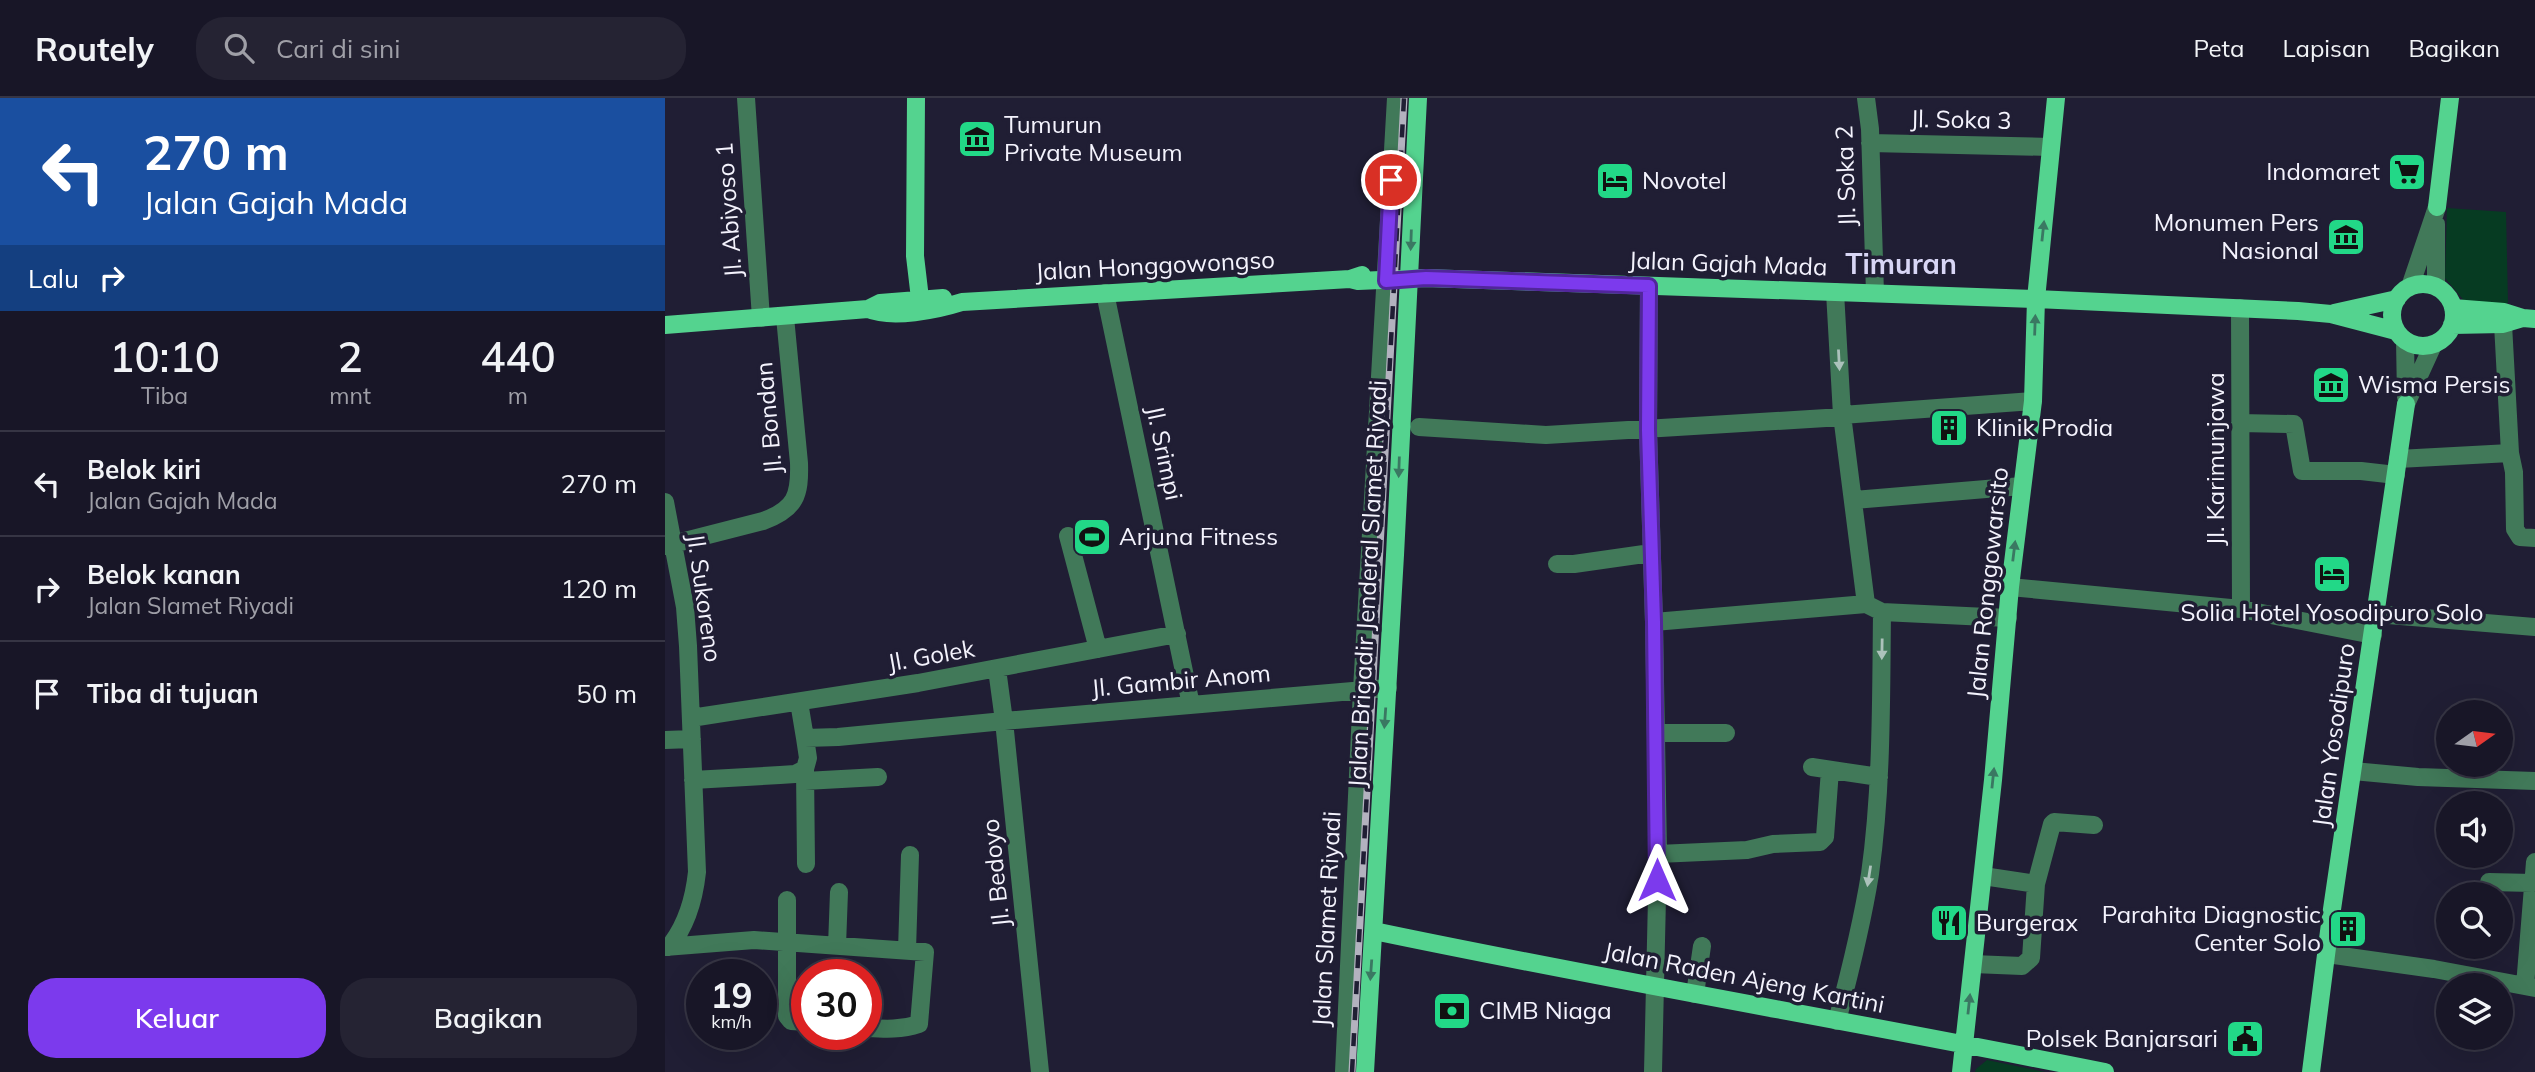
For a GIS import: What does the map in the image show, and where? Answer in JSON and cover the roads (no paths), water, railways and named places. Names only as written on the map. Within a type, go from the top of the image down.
[{"type":"main road","points":[[916,98],[916,305]]},
{"type":"main road","name":"Jalan Brigadir Jenderal Slamet Riyadi","points":[[1365,1072],[1412,277],[1418,98]]},
{"type":"main road","name":"Jalan Ronggowarsito","points":[[1961,1072],[1983,876],[2010,587],[2033,401],[2036,299],[2056,98]]},
{"type":"main road","points":[[2437,206],[2450,98]]},
{"type":"main road","name":"Jalan Honggowongso","points":[[665,325],[868,309],[880,303],[916,305],[944,298],[962,302],[1412,277]]},
{"type":"main road","name":"Jalan Gajah Mada","points":[[1412,277],[2240,308],[2331,314],[2401,335]]},
{"type":"main road","points":[[2427,284],[2436,287],[2449,299],[2453,316],[2445,337],[2433,345],[2418,346],[2401,335],[2393,320],[2393,309],[2403,293],[2427,284]]},
{"type":"main road","name":"Jalan Gajah Mada","points":[[2331,314],[2403,293]]},
{"type":"main road","points":[[2453,316],[2504,312],[2529,319]]},
{"type":"main road","points":[[2453,316],[2503,324],[2529,319]]},
{"type":"main road","name":"Jalan Yosodipuro","points":[[2311,1072],[2406,404]]},
{"type":"main road","name":"Jalan Raden Ajeng Kartini","points":[[1374,931],[2105,1072]]},
{"type":"street","name":"Jl. Abiyoso 1","points":[[746,98],[761,318]]},
{"type":"street","name":"Jalan Slamet Riyadi","points":[[1344,1072],[1362,690],[1396,98]]},
{"type":"street","name":"Jl. Soka 2","points":[[1866,98],[1875,293]]},
{"type":"street","name":"Jl. Soka 3","points":[[1870,143],[2051,147]]},
{"type":"street","points":[[2436,287],[2437,206]]},
{"type":"street","points":[[2403,293],[2437,206]]},
{"type":"street","points":[[1649,286],[1648,430],[1658,854],[1653,1072]]},
{"type":"street","points":[[1835,292],[1842,416],[1866,604]]},
{"type":"street","name":"Jl. Srimpi","points":[[1105,293],[1191,705]]},
{"type":"street","name":"Jl. Karimunjawa","points":[[2240,308],[2241,609]]},
{"type":"street","name":"Jl. Bondan","points":[[669,545],[763,521],[779,515],[793,504],[800,485],[785,317]]},
{"type":"street","points":[[2503,324],[2510,453],[2514,472],[2515,529],[2519,537],[2535,538]]},
{"type":"street","name":"Jalan Yosodipuro","points":[[2401,335],[2406,404]]},
{"type":"street","name":"Jalan Yosodipuro","points":[[2406,404],[2433,345]]},
{"type":"street","points":[[1419,427],[1546,435],[1648,430],[2033,401]]},
{"type":"street","points":[[2240,424],[2294,424],[2302,471],[2361,471],[2510,453]]},
{"type":"street","points":[[1854,500],[2022,486]]},
{"type":"street","name":"Jl. Sukoreno","points":[[665,502],[669,545],[685,607],[697,872],[695,894],[684,923],[667,947]]},
{"type":"street","points":[[1068,536],[1098,649]]},
{"type":"street","points":[[1557,564],[1651,553]]},
{"type":"street","points":[[2010,587],[2241,609],[2373,635]]},
{"type":"street","points":[[1654,622],[1866,604],[1882,612],[2008,618]]},
{"type":"street","points":[[1837,1021],[1857,946],[1870,874],[1879,777],[1882,612]]},
{"type":"street","points":[[2376,614],[2535,626]]},
{"type":"street","name":"Jl. Golek","points":[[691,718],[997,669],[1177,634]]},
{"type":"street","name":"Jl. Bedoyo","points":[[997,669],[1040,1072]]},
{"type":"street","name":"Jl. Gambir Anom","points":[[805,738],[1388,688]]},
{"type":"street","points":[[799,702],[808,758],[805,775],[806,864]]},
{"type":"street","points":[[1656,733],[1726,733]]},
{"type":"street","points":[[665,740],[692,739]]},
{"type":"street","points":[[1658,854],[1747,850],[1773,844],[1820,842],[1825,836],[1821,769],[1879,777]]},
{"type":"street","points":[[2353,771],[2418,777],[2535,781]]},
{"type":"street","points":[[694,780],[787,774],[878,777]]},
{"type":"street","points":[[1973,964],[2027,964],[2031,958],[2036,884],[2052,824],[2094,825]]},
{"type":"street","points":[[907,950],[910,855]]},
{"type":"street","points":[[2327,954],[2423,967],[2530,987],[2535,862]]},
{"type":"street","points":[[1983,876],[2036,884]]},
{"type":"street","points":[[2513,883],[2533,883]]},
{"type":"street","points":[[837,946],[839,892]]},
{"type":"street","points":[[787,900],[788,1018],[791,1021]]},
{"type":"street","points":[[667,947],[737,940],[924,951],[926,954],[919,1024],[898,1030],[882,1029]]},
{"type":"street","points":[[1695,994],[1702,946]]},
{"type":"street","points":[[1347,1012],[1368,1014]]},
{"type":"railway","points":[[1352,1072],[1404,98]]},
{"type":"place","name":"Tumurun Private Museum","points":[[977,139]]},
{"type":"place","name":"Indomaret","points":[[2407,172]]},
{"type":"place","name":"Novotel","points":[[1615,181]]},
{"type":"place","name":"Monumen Pers Nasional","points":[[2346,237]]},
{"type":"place","name":"Wisma Persis","points":[[2331,385]]},
{"type":"place","name":"Klinik Prodia","points":[[1949,428]]},
{"type":"place","name":"Arjuna Fitness","points":[[1092,537]]},
{"type":"place","name":"Solia Hotel Yosodipuro Solo","points":[[2332,574]]},
{"type":"place","name":"Burgerax","points":[[1949,923]]},
{"type":"place","name":"Parahita Diagnostic Center Solo","points":[[2348,929]]},
{"type":"place","name":"CIMB Niaga","points":[[1452,1011]]},
{"type":"place","name":"Polsek Banjarsari","points":[[2245,1039]]},
{"type":"district","name":"Timuran","points":[[1901,264]]}]
